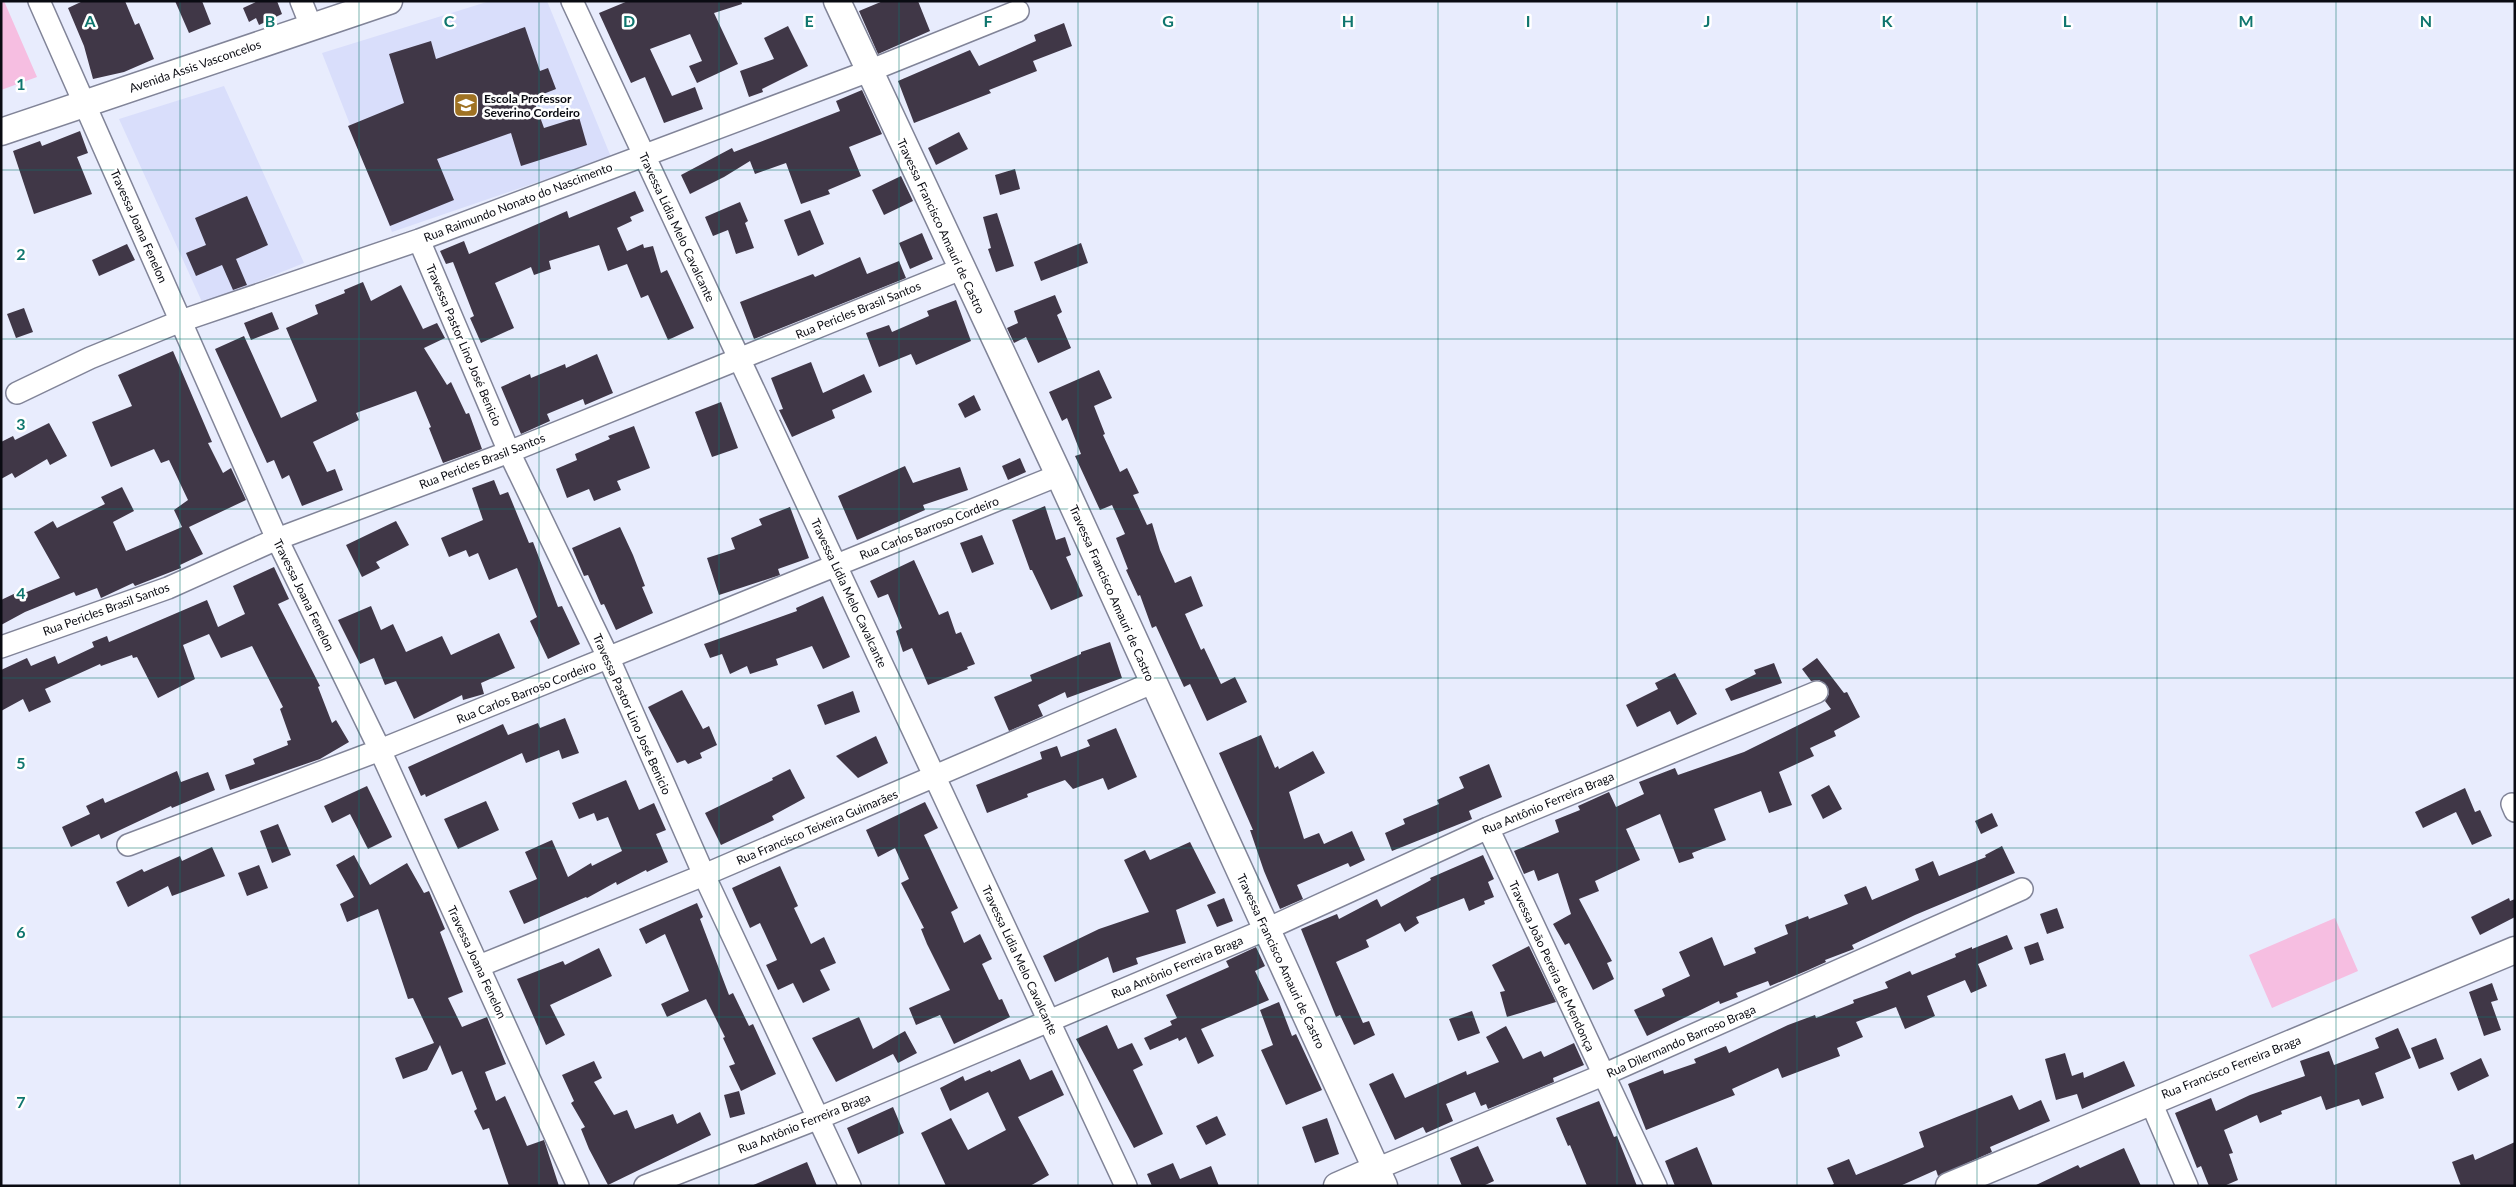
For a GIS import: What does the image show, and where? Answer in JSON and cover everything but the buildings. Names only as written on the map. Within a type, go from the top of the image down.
[{"type":"street","name":"Travessa Joana Fenelon","points":[[39,1],[277,539],[380,750],[578,1186]]},
{"type":"street","points":[[301,1],[311,26]]},
{"type":"street","name":"Avenida Assis Vasconcelos","points":[[1,132],[389,1]]},
{"type":"street","name":"Travessa Lídia Melo Cavalcante","points":[[572,1],[1126,1186]]},
{"type":"street","name":"Travessa Francisco Amauri de Castro","points":[[837,1],[961,269],[1060,475],[1152,683],[1380,1177]]},
{"type":"street","name":"Rua Raimundo Nonato do Nascimento","points":[[17,393],[90,358],[181,321],[419,240],[869,71],[1018,12]]},
{"type":"street","name":"Travessa Pastor Lino José Benicio","points":[[419,240],[509,452],[609,659],[704,875],[850,1186]]},
{"type":"street","name":"Rua Pericles Brasil Santos","points":[[1,647],[168,588],[277,539],[509,452],[961,269]]},
{"type":"street","name":"Rua Carlos Barroso Cordeiro","points":[[128,845],[380,750],[1060,475]]},
{"type":"street","name":"Rua Francisco Teixeira Guimarães","points":[[479,966],[704,875],[1152,683]]},
{"type":"street","name":"Rua Antônio Ferreira Braga","points":[[645,1186],[819,1118],[1267,929],[1488,828],[1816,692]]},
{"type":"street","name":"Travessa João Pereira de Mendonça","points":[[1488,828],[1656,1186]]},
{"type":"street","name":"Rua Dilermando Barroso Braga","points":[[1337,1186],[1380,1177],[1603,1075],[2022,889]]},
{"type":"street","name":"Rua Francisco Ferreira Braga","points":[[1949,1186],[2150,1100],[2515,950]]},
{"type":"street","points":[[2150,1100],[2187,1186]]},
{"type":"shaded area","points":[[1,1],[4,1],[37,77],[1,90]]},
{"type":"shaded area","name":"Escola Professor Severino Cordeiro","points":[[490,1],[547,1],[611,157],[392,232],[322,53]]},
{"type":"shaded area","points":[[224,86],[304,263],[203,304],[119,119]]},
{"type":"shaded area","points":[[2335,918],[2358,971],[2272,1008],[2249,955]]},
{"type":"place","name":"Escola Professor Severino Cordeiro","points":[[466,105]]}]
